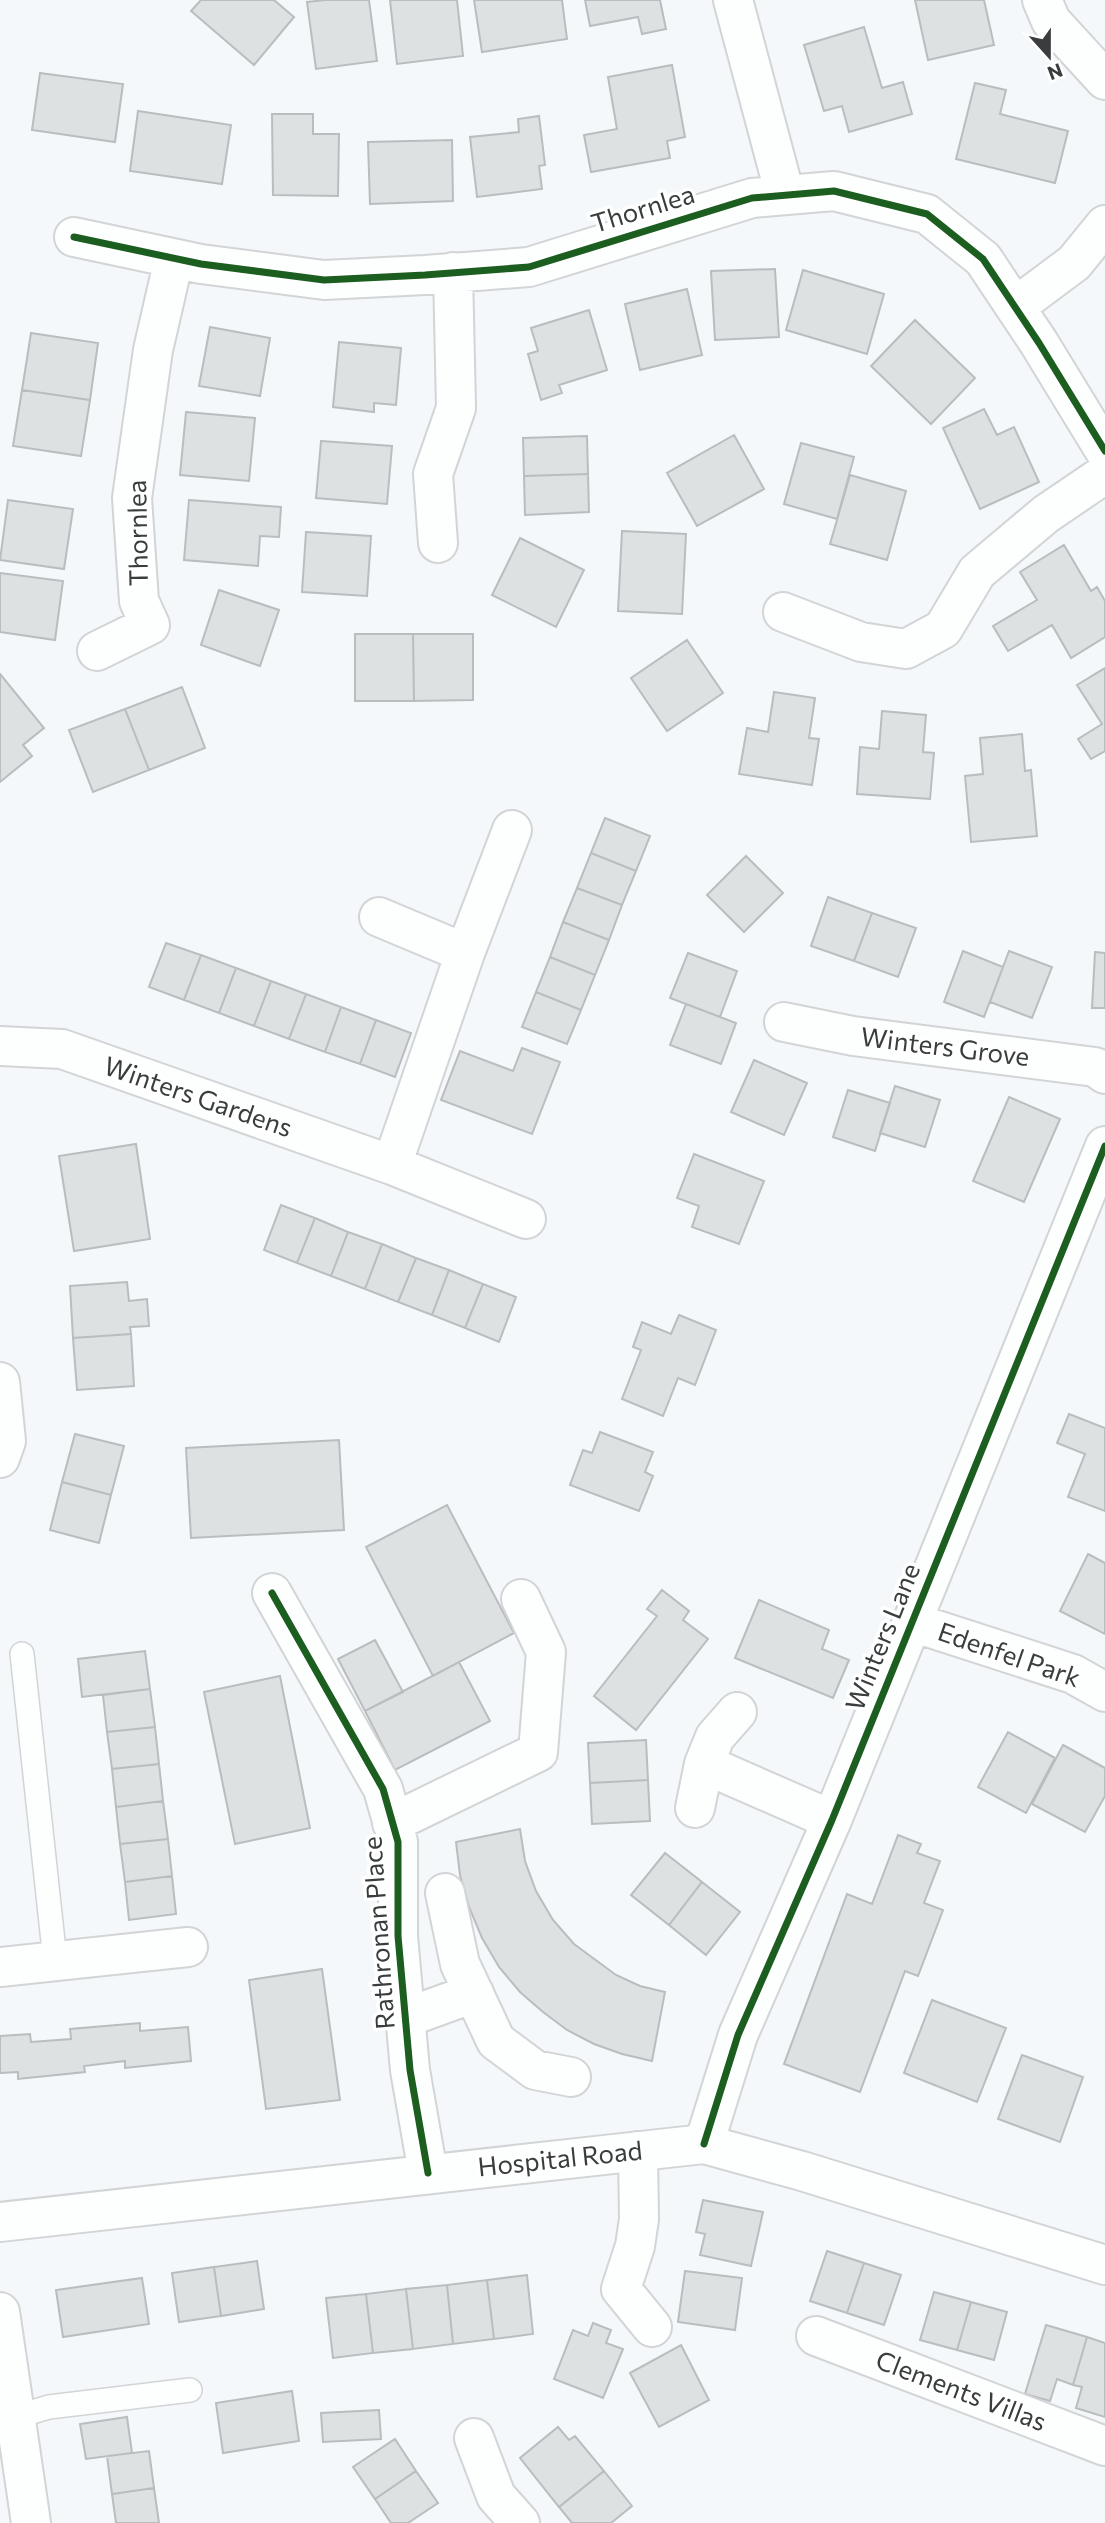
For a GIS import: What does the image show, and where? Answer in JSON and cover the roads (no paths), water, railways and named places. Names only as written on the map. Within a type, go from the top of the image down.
[{"type":"street","points":[[733,0],[785,195]]},
{"type":"street","points":[[1042,0],[1051,21],[1105,79]]},
{"type":"street","name":"Thornlea","points":[[74,237],[201,264],[324,280],[529,267],[752,198],[834,191],[927,214],[983,259],[1105,451]]},
{"type":"street","points":[[1015,307],[1074,263],[1105,225]]},
{"type":"street","name":"Thornlea","points":[[97,651],[150,625],[139,600],[132,498],[153,350],[174,259]]},
{"type":"street","points":[[438,543],[433,474],[456,408],[453,272]]},
{"type":"street","points":[[783,612],[861,642],[906,649],[943,629],[977,572],[1046,514],[1105,474]]},
{"type":"street","points":[[392,1165],[465,953],[512,830]]},
{"type":"street","points":[[379,917],[465,953]]},
{"type":"street","name":"Winters Grove","points":[[785,1022],[853,1036],[1095,1067],[1105,1074]]},
{"type":"street","name":"Winters Gardens","points":[[0,1046],[62,1049],[392,1165],[526,1219]]},
{"type":"street","name":"Winters Lane","points":[[704,2144],[738,2035],[832,1820],[1105,1146]]},
{"type":"street","points":[[0,1382],[6,1441],[0,1458]]},
{"type":"street","name":"Rathronan Place","points":[[272,1593],[383,1789],[398,1842],[398,1936],[405,2018],[410,2070],[428,2173]]},
{"type":"street","name":"Rathronan Place","points":[[392,1823],[538,1752],[546,1652],[521,1599]]},
{"type":"street","name":"Edenfel Park","points":[[912,1622],[1073,1674],[1105,1692]]},
{"type":"street","points":[[695,1808],[704,1764],[715,1737],[737,1712]]},
{"type":"street","points":[[704,1764],[832,1820]]},
{"type":"street","points":[[445,1893],[460,1964],[496,2041],[535,2070],[571,2077]]},
{"type":"street","points":[[0,1967],[188,1947]]},
{"type":"street","name":"Rathronan Place","points":[[405,2018],[474,1993]]},
{"type":"street","name":"Hospital Road","points":[[0,2222],[704,2144],[802,2171],[1105,2265]]},
{"type":"street","points":[[638,2151],[639,2219],[635,2246],[621,2289],[652,2327]]},
{"type":"street","points":[[0,2312],[8,2418],[31,2523]]},
{"type":"street","name":"Clements Villas","points":[[816,2336],[1105,2446]]},
{"type":"street","points":[[474,2438],[496,2497],[520,2523]]},
{"type":"lane","points":[[22,1654],[55,1960]]},
{"type":"lane","points":[[8,2418],[49,2407],[190,2389]]}]
